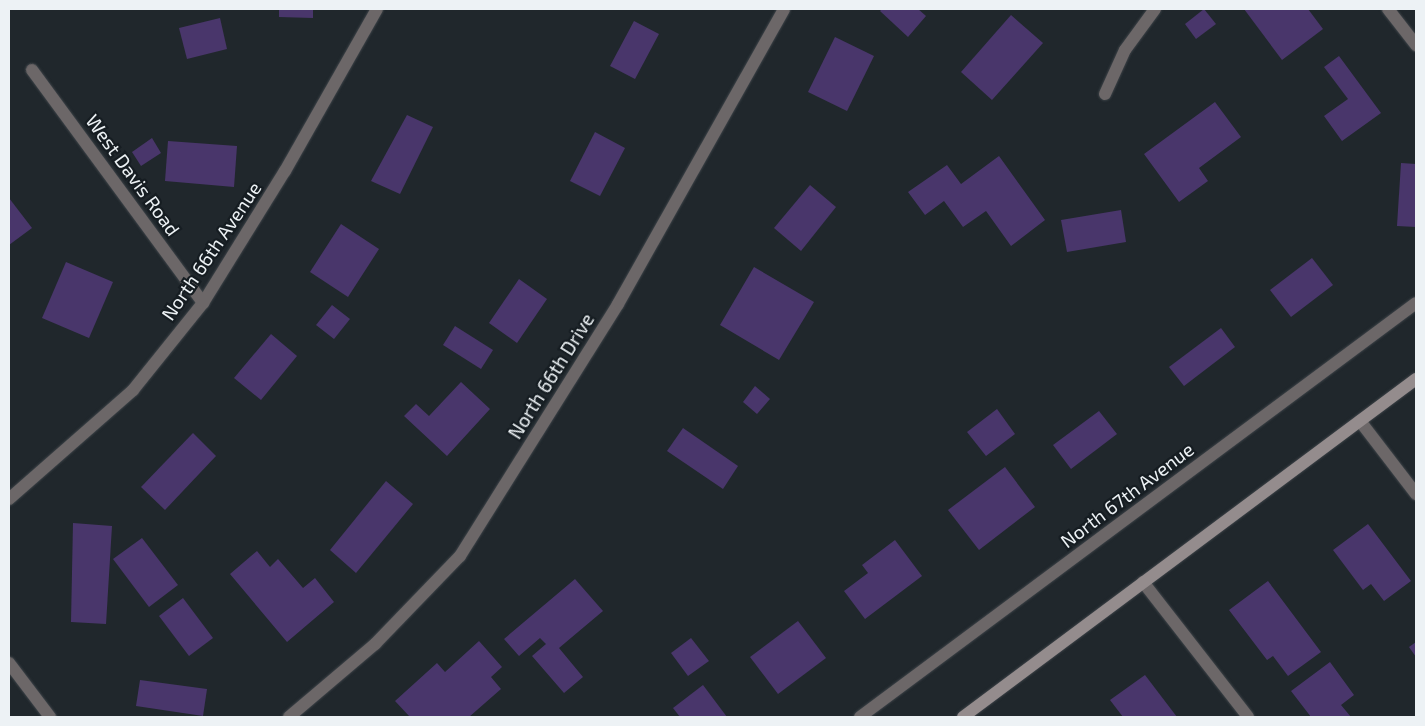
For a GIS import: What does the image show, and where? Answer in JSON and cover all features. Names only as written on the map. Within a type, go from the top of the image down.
[{"type":"main road","points":[[963,717],[1416,379]]},
{"type":"street","name":"North 66th Avenue","points":[[9,499],[133,390],[203,303],[286,171],[377,9]]},
{"type":"street","name":"North 66th Drive","points":[[289,717],[375,644],[460,556],[618,304],[784,9]]},
{"type":"street","points":[[1106,94],[1125,50],[1156,9]]},
{"type":"street","points":[[1388,9],[1416,45]]},
{"type":"street","name":"West Davis Road","points":[[32,70],[203,303]]},
{"type":"street","name":"North 67th Avenue","points":[[860,717],[1416,303]]},
{"type":"street","points":[[1360,421],[1416,494]]},
{"type":"street","points":[[1143,582],[1248,717]]},
{"type":"street","points":[[9,663],[50,717]]},
{"type":"building","points":[[279,9],[313,9],[313,18],[279,17]]},
{"type":"building","points":[[882,9],[918,9],[926,16],[908,37],[880,11]]},
{"type":"building","points":[[1204,9],[1216,24],[1196,39],[1185,24]]},
{"type":"building","points":[[1244,9],[1308,9],[1323,29],[1282,60]]},
{"type":"building","points":[[1011,15],[1043,43],[992,100],[961,72]]},
{"type":"building","points":[[220,18],[227,49],[187,59],[179,28]]},
{"type":"building","points":[[634,21],[659,34],[635,79],[610,66]]},
{"type":"building","points":[[835,37],[874,56],[847,111],[808,92]]},
{"type":"building","points":[[1339,56],[1381,113],[1342,141],[1324,116],[1348,99],[1324,67]]},
{"type":"building","points":[[1215,102],[1241,137],[1199,168],[1208,181],[1179,202],[1144,154]]},
{"type":"building","points":[[407,115],[433,127],[400,194],[371,181]]},
{"type":"building","points":[[595,132],[625,148],[600,196],[570,181]]},
{"type":"building","points":[[152,138],[161,153],[141,166],[132,152]]},
{"type":"building","points":[[168,141],[237,146],[234,187],[165,181]]},
{"type":"building","points":[[999,156],[1045,220],[1011,246],[986,211],[963,227],[944,201],[925,215],[908,192],[947,165],[961,184]]},
{"type":"building","points":[[1401,163],[1416,164],[1416,227],[1397,226]]},
{"type":"building","points":[[810,185],[836,207],[801,251],[774,228]]},
{"type":"building","points":[[9,198],[32,228],[9,245]]},
{"type":"building","points":[[1121,210],[1126,242],[1067,252],[1061,220]]},
{"type":"building","points":[[341,224],[379,249],[348,297],[310,272]]},
{"type":"building","points":[[1312,258],[1333,285],[1291,317],[1270,290]]},
{"type":"building","points":[[66,262],[113,282],[89,338],[42,318]]},
{"type":"building","points":[[754,267],[814,302],[779,360],[720,325]]},
{"type":"building","points":[[519,279],[547,299],[517,343],[489,323]]},
{"type":"building","points":[[332,305],[350,319],[334,339],[316,325]]},
{"type":"building","points":[[455,326],[493,350],[481,369],[443,345]]},
{"type":"building","points":[[1221,328],[1235,347],[1184,386],[1169,367]]},
{"type":"building","points":[[271,334],[297,356],[261,400],[234,378]]},
{"type":"building","points":[[461,382],[490,409],[447,456],[404,416],[416,404],[429,416]]},
{"type":"building","points":[[755,386],[770,399],[757,414],[743,402]]},
{"type":"building","points":[[997,409],[1015,434],[986,456],[967,432]]},
{"type":"building","points":[[1099,411],[1117,434],[1071,469],[1053,445]]},
{"type":"building","points":[[683,428],[738,466],[723,489],[667,451]]},
{"type":"building","points":[[193,433],[216,456],[165,510],[141,487]]},
{"type":"building","points":[[1005,467],[1035,507],[979,550],[948,510]]},
{"type":"building","points":[[386,481],[413,504],[356,573],[330,550]]},
{"type":"building","points":[[73,523],[112,526],[106,624],[71,622]]},
{"type":"building","points":[[1368,524],[1411,581],[1384,601],[1371,584],[1363,590],[1333,550]]},
{"type":"building","points":[[142,538],[178,585],[149,607],[113,559]]},
{"type":"building","points":[[895,540],[922,576],[865,619],[844,591],[868,573],[862,565]]},
{"type":"building","points":[[257,551],[270,567],[278,559],[303,588],[315,578],[334,602],[287,642],[230,574]]},
{"type":"building","points":[[575,579],[603,611],[559,648],[583,677],[564,693],[532,656],[546,644],[540,638],[519,656],[504,639]]},
{"type":"building","points":[[1268,581],[1321,652],[1288,676],[1273,656],[1267,660],[1229,610]]},
{"type":"building","points":[[183,598],[213,638],[189,656],[159,616]]},
{"type":"building","points":[[798,621],[826,658],[778,694],[750,657]]},
{"type":"building","points":[[691,638],[709,661],[688,676],[671,653]]},
{"type":"building","points":[[479,641],[502,667],[491,677],[501,689],[469,717],[410,717],[395,701],[437,663],[445,672]]},
{"type":"building","points":[[1416,642],[1416,657],[1409,647]]},
{"type":"building","points":[[1330,662],[1354,695],[1341,705],[1351,717],[1311,717],[1291,691]]},
{"type":"building","points":[[1145,675],[1177,717],[1123,717],[1110,700]]},
{"type":"building","points":[[140,680],[207,689],[203,716],[136,706]]},
{"type":"building","points":[[703,685],[727,717],[680,717],[673,708]]}]
